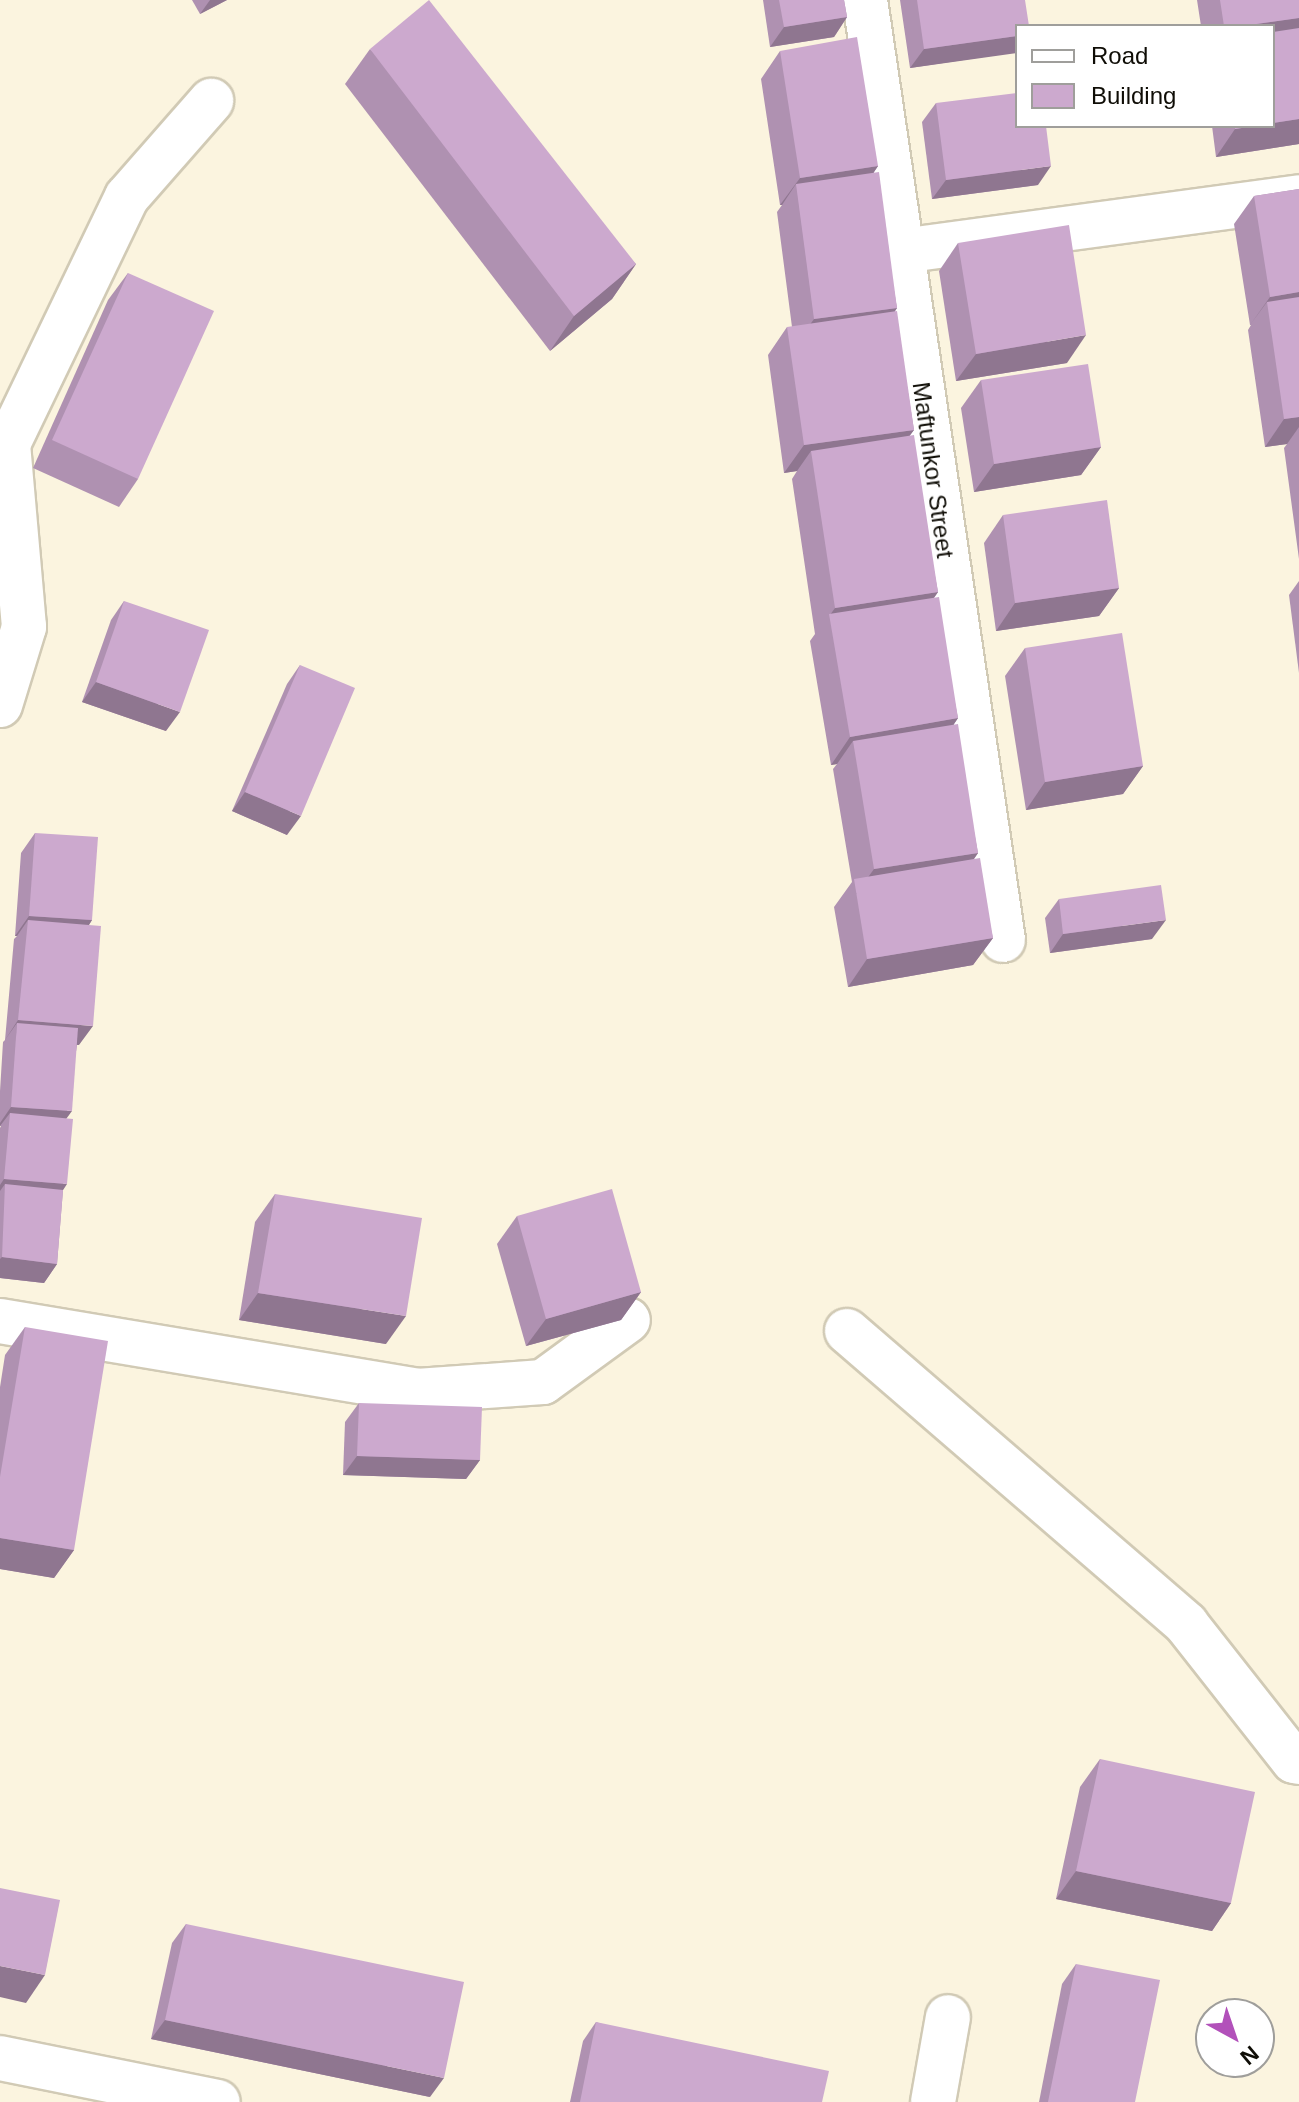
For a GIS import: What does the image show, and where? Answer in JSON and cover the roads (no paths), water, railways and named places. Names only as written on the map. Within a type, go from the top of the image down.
[{"type":"street","name":"Maftunkor Street","points":[[865,0],[1003,940]]},
{"type":"street","points":[[0,705],[24,627],[8,444],[127,197],[211,101]]},
{"type":"street","points":[[901,251],[1299,197]]},
{"type":"street","points":[[0,1321],[417,1391],[543,1382],[628,1320]]},
{"type":"street","points":[[847,1331],[1186,1624],[1294,1761],[1299,1762]]},
{"type":"street","points":[[933,2102],[948,2017]]},
{"type":"street","points":[[0,2058],[218,2102]]}]
